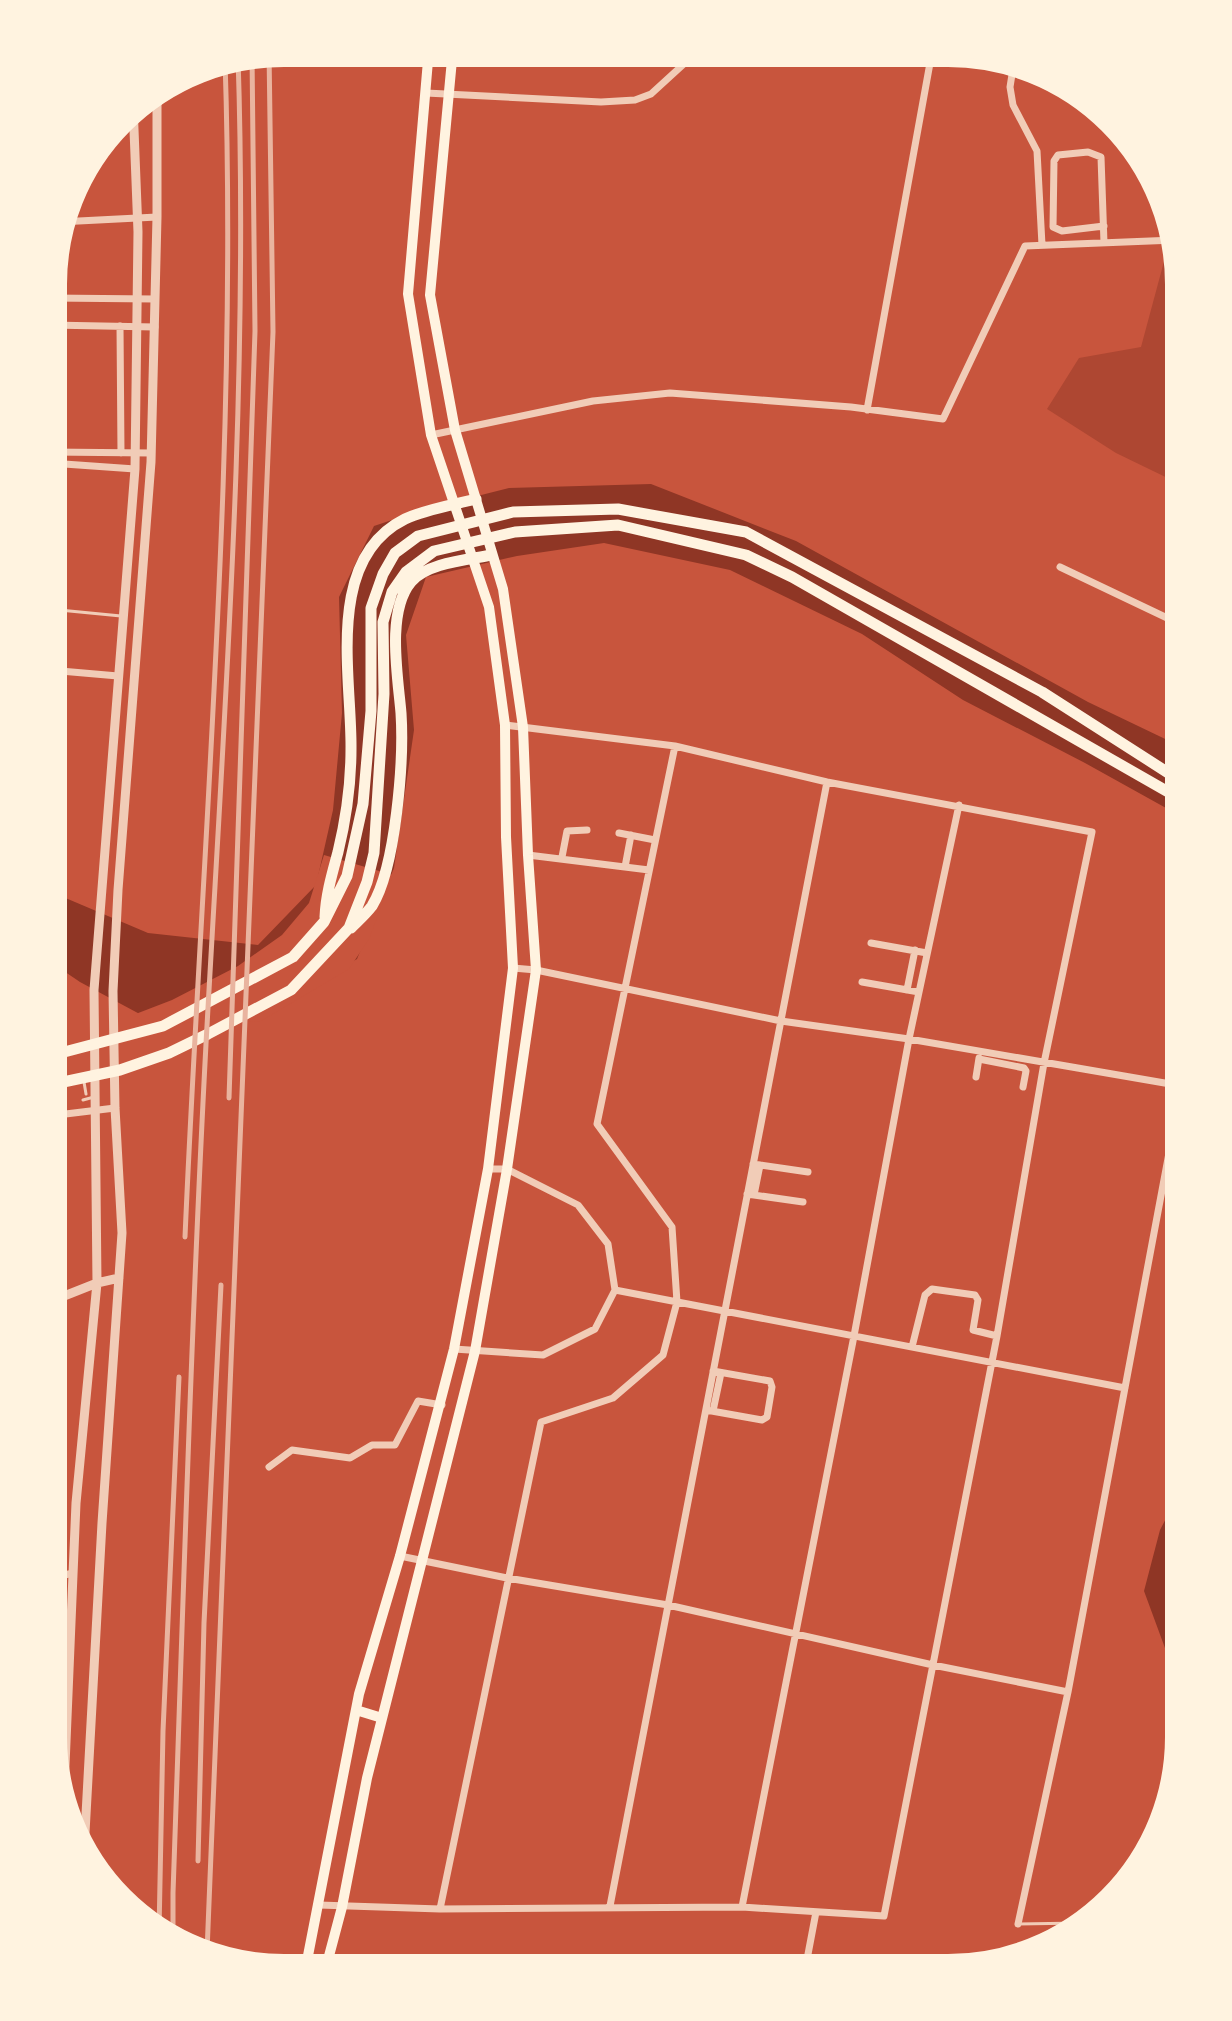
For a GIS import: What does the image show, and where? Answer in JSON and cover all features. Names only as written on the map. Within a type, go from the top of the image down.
[{"type":"main road","points":[[307,1959],[356,1710],[442,1405],[454,1349],[488,1169],[513,968],[506,837],[505,725],[489,607],[431,435],[408,294],[428,62]]},
{"type":"main road","points":[[328,1959],[342,1907],[367,1778],[475,1351],[507,1169],[536,970],[523,727],[503,589],[455,430],[430,295],[452,62]]},
{"type":"main road","points":[[324,922],[326,891],[345,811],[351,748],[349,622],[353,581],[369,551],[386,532],[406,519],[476,499]]},
{"type":"main road","points":[[62,1053],[163,1026],[293,957],[324,922],[347,876],[363,804],[371,711],[371,608],[383,574],[395,553],[418,536],[513,512],[618,509],[746,532],[1042,692],[1170,774]]},
{"type":"main road","points":[[349,928],[367,882],[374,853],[384,694],[383,622],[392,592],[406,572],[434,551],[515,532],[618,525],[746,555],[792,577],[1170,793]]},
{"type":"main road","points":[[62,1082],[120,1070],[169,1053],[291,990],[373,904],[386,868],[395,812],[401,717],[397,672],[399,605],[411,582],[422,573],[491,555]]},
{"type":"main road","points":[[506,837],[527,839]]},
{"type":"main road","points":[[356,1710],[382,1718]]},
{"type":"street","points":[[426,93],[601,102],[635,100],[651,94],[686,62]]},
{"type":"street","points":[[867,410],[930,62]]},
{"type":"street","points":[[1012,72],[1010,87],[1013,105],[1037,151],[1042,245]]},
{"type":"street","points":[[85,1834],[122,1233],[113,991],[151,453],[157,101]]},
{"type":"street","points":[[65,1776],[76,1503],[97,1283],[94,1111],[90,1096],[94,990],[100,883],[135,469],[137,218],[134,120]]},
{"type":"street","points":[[1104,226],[1062,231],[1053,227],[1054,161],[1058,155],[1088,152],[1101,157],[1104,226],[1104,243]]},
{"type":"street","points":[[71,221],[157,217]]},
{"type":"street","points":[[431,435],[593,401],[670,393],[943,419],[1025,246],[1166,240]]},
{"type":"street","points":[[62,298],[155,299]]},
{"type":"street","points":[[62,325],[155,327]]},
{"type":"street","points":[[120,326],[121,453]]},
{"type":"street","points":[[62,452],[151,453]]},
{"type":"street","points":[[62,464],[135,469]]},
{"type":"street","points":[[1060,567],[1170,619]]},
{"type":"street","points":[[62,671],[118,676]]},
{"type":"street","points":[[319,1905],[440,1909],[742,1907],[884,1916],[997,1336],[1041,1078],[1092,832],[827,782],[675,746],[505,725]]},
{"type":"street","points":[[440,1909],[541,1422],[613,1398],[663,1355],[677,1302],[672,1227],[597,1124],[675,746]]},
{"type":"street","points":[[610,1906],[717,1372],[724,1311],[751,1194],[827,782]]},
{"type":"street","points":[[742,1907],[909,1039],[959,805]]},
{"type":"street","points":[[562,857],[567,831],[587,830]]},
{"type":"street","points":[[619,833],[655,840]]},
{"type":"street","points":[[625,867],[631,835]]},
{"type":"street","points":[[528,855],[649,870]]},
{"type":"street","points":[[871,943],[927,953]]},
{"type":"street","points":[[907,990],[915,950]]},
{"type":"street","points":[[513,968],[536,970],[781,1021],[909,1039],[1010,1061],[1044,1063],[1170,1084]]},
{"type":"street","points":[[862,982],[919,992]]},
{"type":"street","points":[[976,1077],[980,1056]]},
{"type":"street","points":[[1010,1061],[1024,1068],[1026,1076],[1020,1087],[1039,1089]]},
{"type":"street","points":[[1026,1076],[1041,1078]]},
{"type":"street","points":[[62,1115],[115,1108]]},
{"type":"street","points":[[1018,1924],[1068,1692],[1170,1150]]},
{"type":"street","points":[[756,1165],[808,1172]]},
{"type":"street","points":[[454,1349],[543,1355],[595,1329],[615,1290],[608,1244],[578,1205],[507,1169],[488,1169]]},
{"type":"street","points":[[751,1194],[803,1202]]},
{"type":"street","points":[[62,1297],[119,1278]]},
{"type":"street","points":[[912,1347],[926,1291],[932,1289],[975,1295],[978,1300],[973,1330],[997,1336]]},
{"type":"street","points":[[615,1290],[1125,1388]]},
{"type":"street","points":[[709,1410],[762,1420],[767,1417],[772,1387],[770,1381],[717,1372]]},
{"type":"street","points":[[269,1467],[292,1450],[350,1458],[372,1445],[395,1445],[418,1401],[442,1405]]},
{"type":"street","points":[[400,1556],[668,1605],[1068,1692]]},
{"type":"street","points":[[62,1576],[73,1573]]},
{"type":"street","points":[[807,1959],[816,1912]]},
{"type":"lane","points":[[62,610],[123,616]]},
{"type":"lane","points":[[83,1077],[90,1096],[83,1100]]},
{"type":"lane","points":[[1018,1924],[1068,1923]]},
{"type":"shaded area","points":[[1168,254],[1170,479],[1116,453],[1047,409],[1079,358],[1141,347]]},
{"type":"shaded area","points":[[651,484],[796,541],[1088,702],[1170,741],[1170,810],[963,700],[862,634],[730,570],[604,543],[517,556],[426,577],[406,635],[414,730],[394,868],[357,959],[260,1017],[149,1019],[62,970],[62,897],[148,933],[258,945],[316,885],[333,810],[342,713],[339,597],[374,526],[509,488]]},
{"type":"shaded area","points":[[1170,1511],[1170,1662],[1144,1591],[1160,1530]]},
{"type":"pier","points":[[324,855],[393,875],[369,939],[349,969],[261,1021],[149,1023],[133,1015],[172,1000],[238,966],[282,935],[309,903]]},
{"type":"railway","points":[[207,1945],[273,332],[269,63]]},
{"type":"railway","points":[[229,1098],[255,331],[252,64]]},
{"type":"railway","points":[[173,1929],[196,1256],[233,551],[240,304],[238,67]]},
{"type":"railway","points":[[185,1237],[223,501],[228,207],[225,70]]},
{"type":"railway","points":[[198,1861],[204,1623],[221,1285]]},
{"type":"railway","points":[[159,1920],[163,1731],[179,1377]]}]
